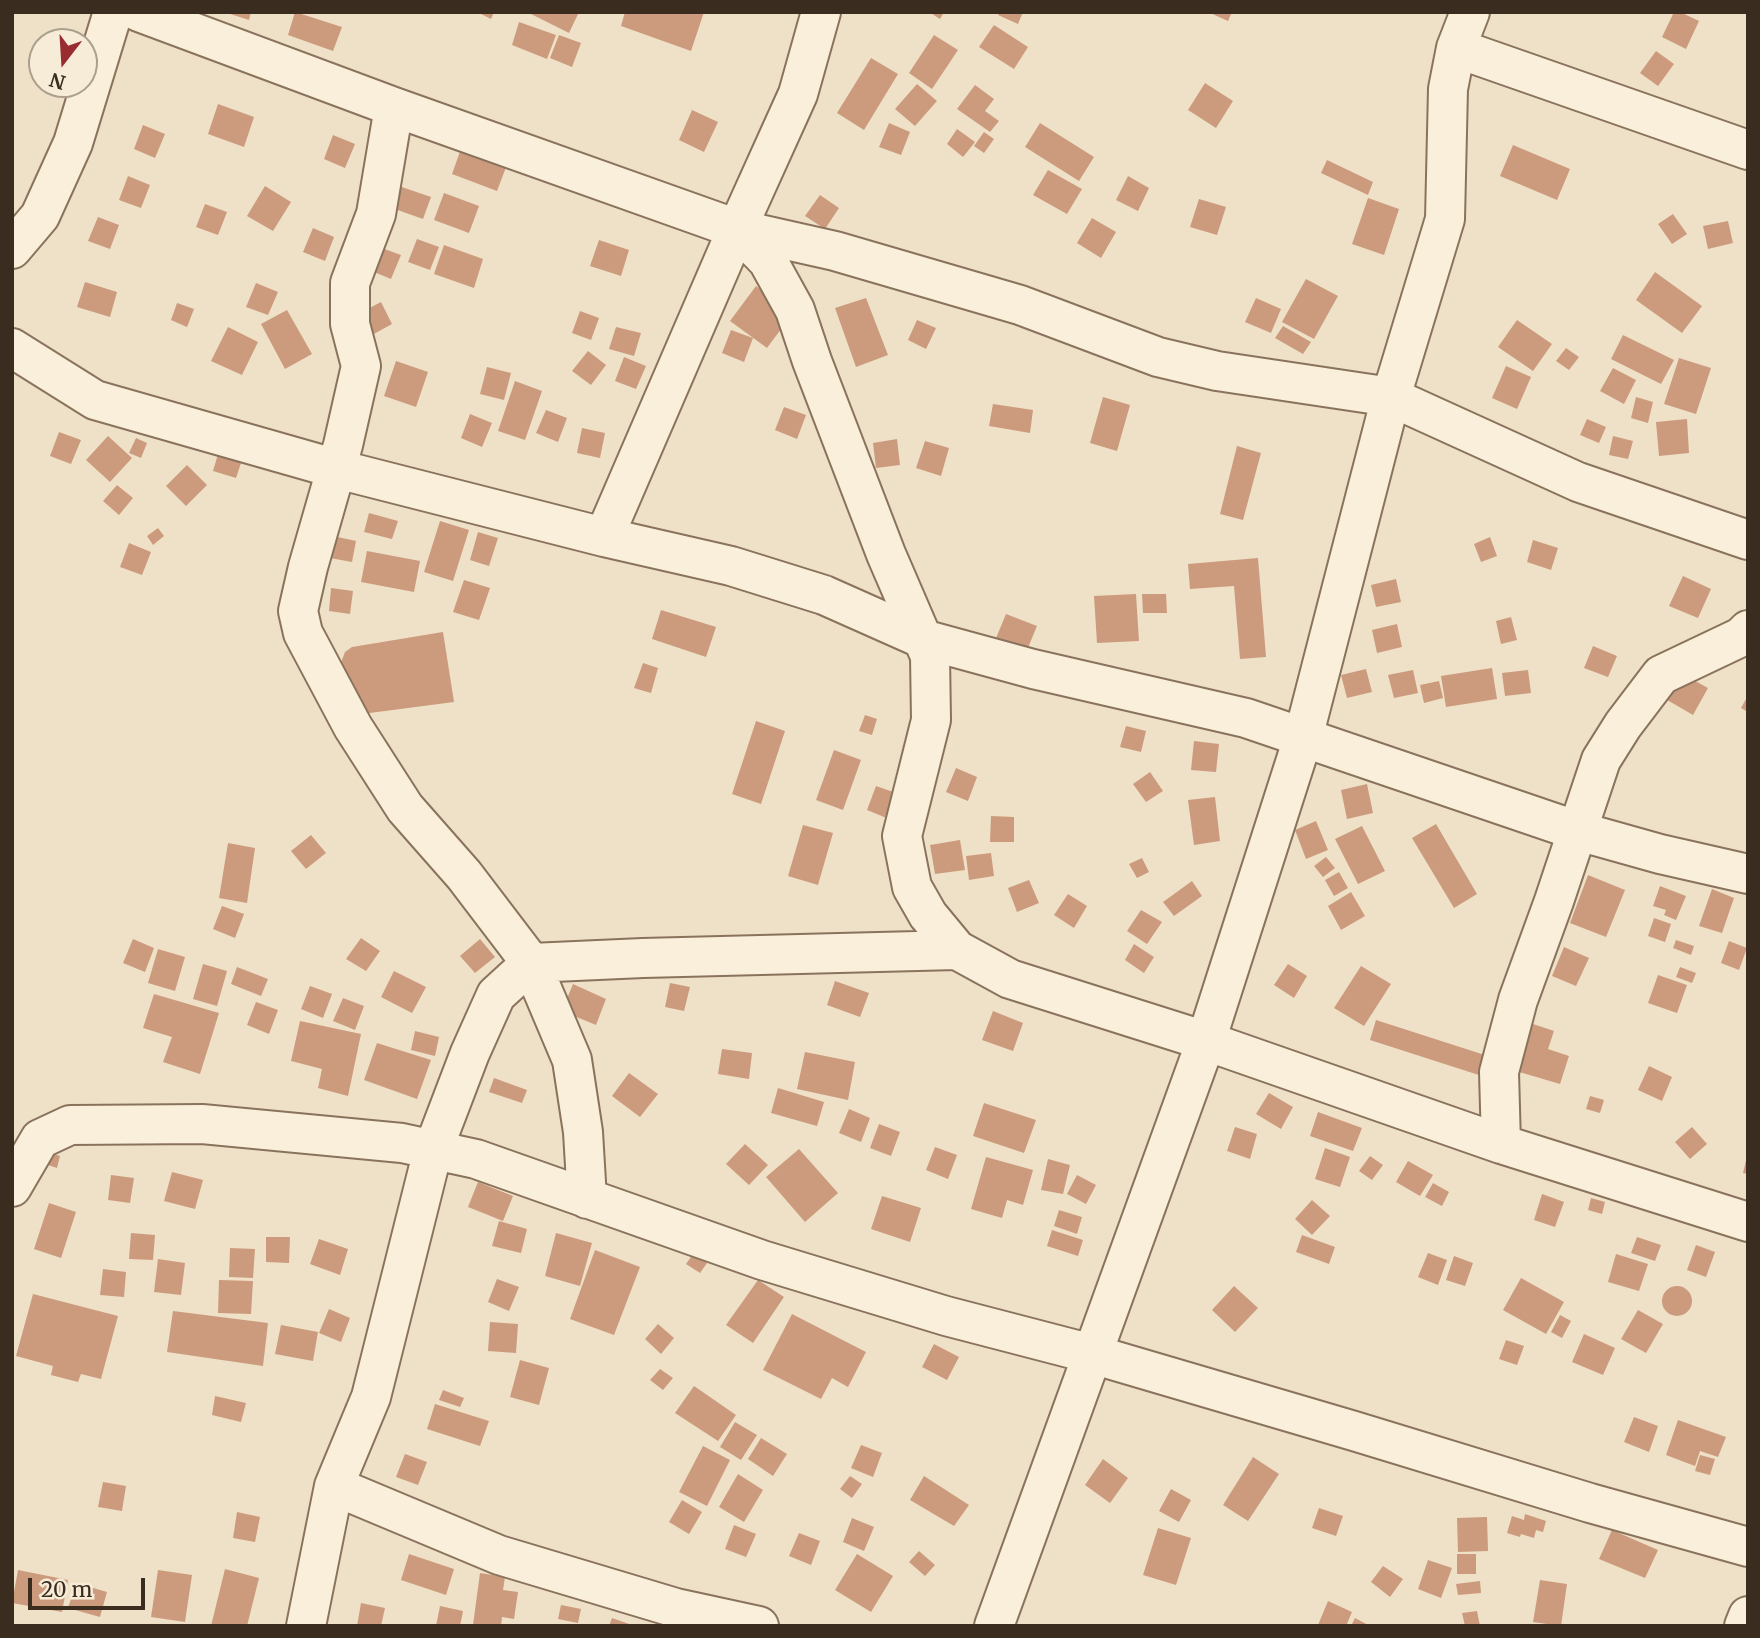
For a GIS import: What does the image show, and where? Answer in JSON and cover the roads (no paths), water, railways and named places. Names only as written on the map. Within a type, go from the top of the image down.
[{"type":"street","points":[[12,248],[40,216],[73,143],[113,12]]},
{"type":"street","points":[[139,12],[394,107],[737,229],[835,251],[1020,305],[1158,357],[1217,372],[1391,397],[1578,482],[1748,540]]},
{"type":"street","points":[[604,537],[798,94],[821,12]]},
{"type":"street","points":[[994,1626],[1206,1041],[1303,738],[1391,397],[1445,219],[1448,89],[1455,48],[1470,12]]},
{"type":"street","points":[[1455,48],[1748,150]]},
{"type":"street","points":[[394,107],[376,214],[350,283],[350,324],[360,366],[337,469],[298,611],[303,633],[353,727],[405,808],[464,876],[531,962],[572,1060],[583,1132],[587,1199]]},
{"type":"street","points":[[737,229],[768,261],[795,310],[886,554],[930,656],[931,720],[902,836],[912,887],[928,915],[957,950],[1010,979],[1206,1041],[1501,1144],[1748,1223]]},
{"type":"street","points":[[12,348],[94,400],[337,469],[604,537],[731,566],[824,595],[923,639],[1033,669],[1246,718],[1578,831],[1660,854],[1748,874]]},
{"type":"street","points":[[1501,1144],[1499,1072],[1518,1000],[1601,760],[1623,725],[1661,675],[1741,637],[1748,630]]},
{"type":"street","points":[[306,1626],[334,1486],[371,1397],[433,1150],[470,1053],[496,995],[531,962],[957,950]]},
{"type":"street","points":[[12,1187],[40,1139],[70,1125],[202,1124],[402,1143],[476,1159],[762,1260],[946,1316],[1092,1354],[1590,1503],[1748,1547]]},
{"type":"street","points":[[334,1486],[499,1555],[676,1608],[759,1626]]},
{"type":"street","points":[[1744,1626],[1748,1616]]}]
